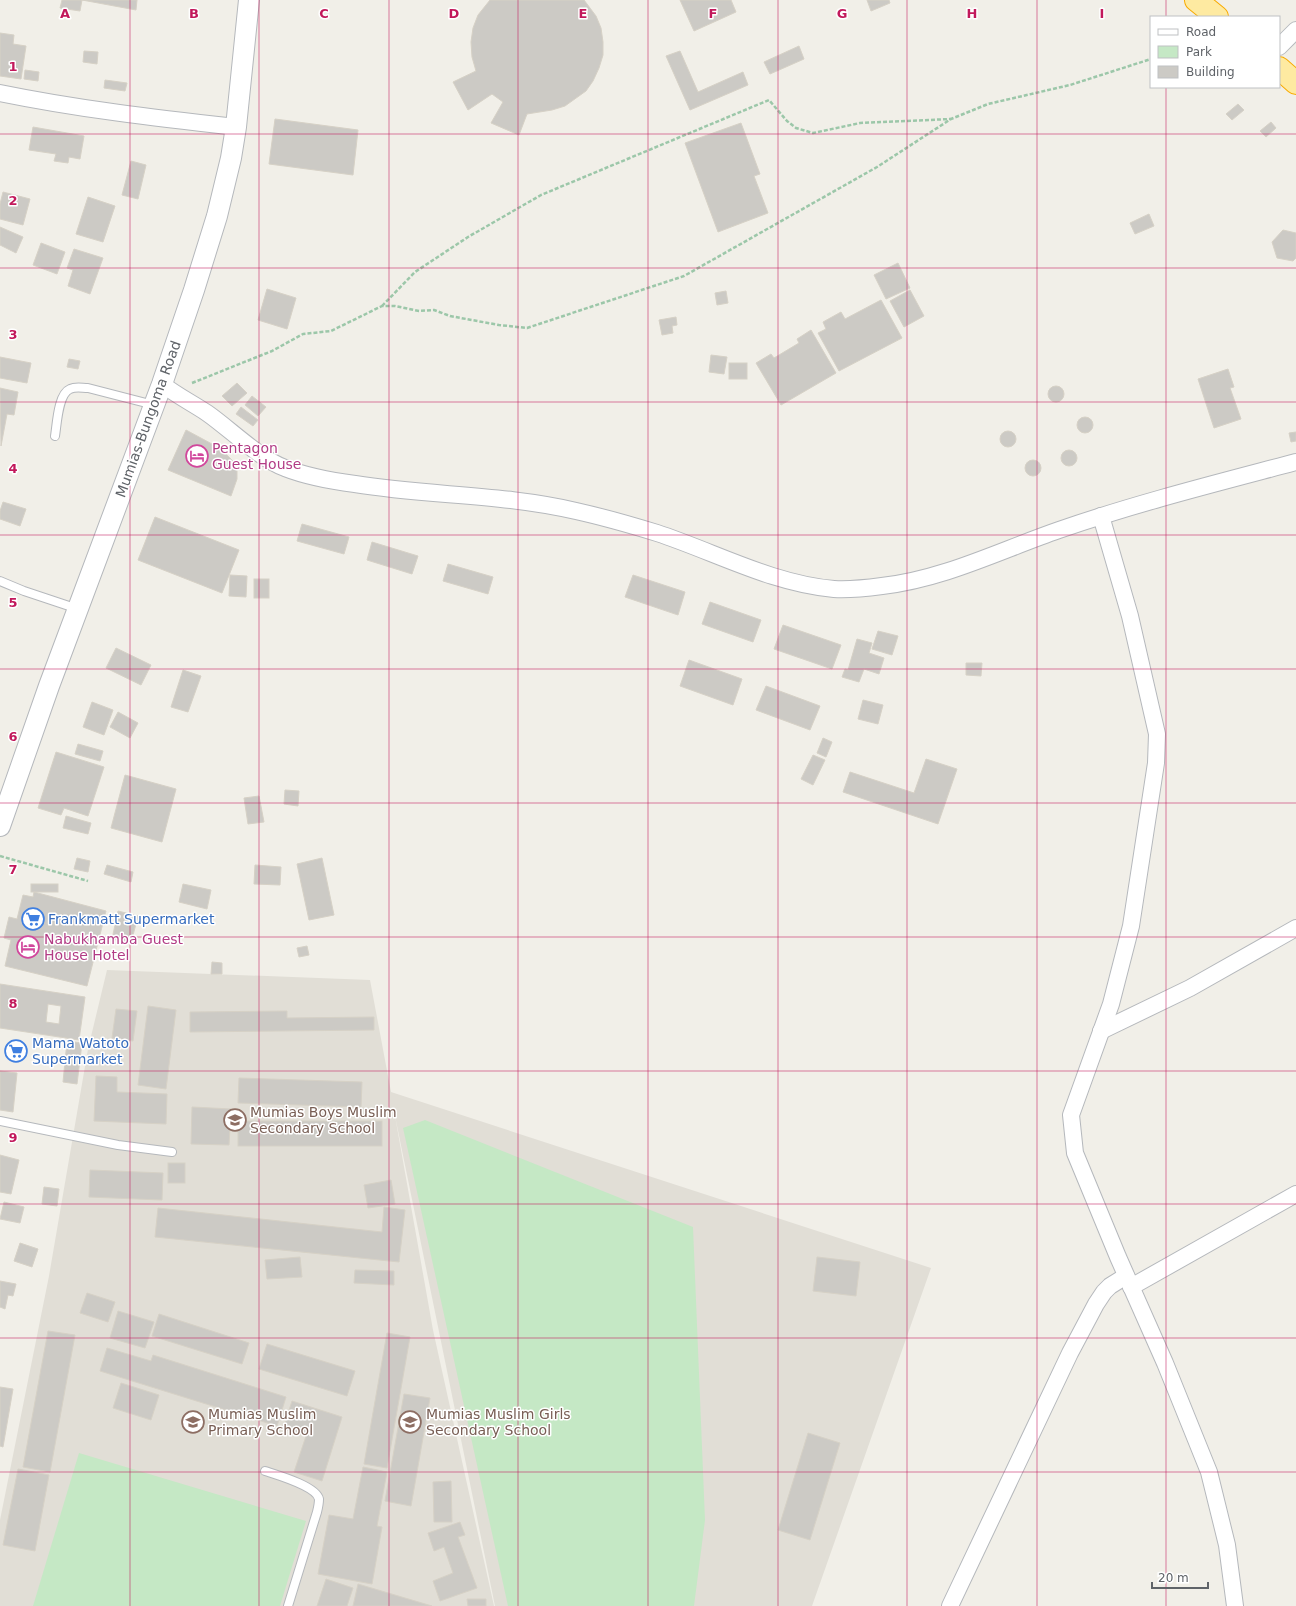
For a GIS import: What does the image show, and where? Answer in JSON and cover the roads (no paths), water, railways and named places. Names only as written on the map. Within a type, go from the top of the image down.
[{"type":"highway","points":[[1196,0],[1216,16]]},
{"type":"highway","points":[[1280,69],[1296,83]]},
{"type":"street","name":"Mumias-Bungoma Road","points":[[0,826],[78,609],[154,405],[166,387],[217,216],[231,158],[236,127],[249,0]]},
{"type":"street","points":[[1280,46],[1296,30]]},
{"type":"street","points":[[0,93],[50,104],[136,116],[236,127]]},
{"type":"street","points":[[166,387],[206,413],[280,467],[294,472],[375,488],[426,494],[519,501],[576,511],[659,534],[764,573],[833,589],[857,589],[886,586],[942,573],[1058,530],[1101,516],[1296,462]]},
{"type":"street","points":[[1101,516],[1130,616],[1157,734],[1156,763],[1131,926],[1111,1004],[1071,1115],[1075,1153],[1165,1363],[1209,1472],[1227,1546],[1235,1606]]},
{"type":"street","points":[[1101,1031],[1190,988],[1296,928]]},
{"type":"street","points":[[950,1606],[1070,1353],[1104,1292],[1110,1286],[1129,1282],[1296,1194]]},
{"type":"lane","points":[[55,436],[61,400],[68,390],[77,387],[88,388],[154,405]]},
{"type":"lane","points":[[0,581],[24,591],[78,609]]},
{"type":"lane","points":[[0,1121],[118,1145],[172,1152]]},
{"type":"lane","points":[[265,1471],[303,1486],[315,1493],[319,1499],[317,1512],[288,1606]]},
{"type":"place","name":"Pentagon Guest House","points":[[197,456]]},
{"type":"place","name":"Frankmatt Supermarket","points":[[33,919]]},
{"type":"place","name":"Nabukhamba Guest House Hotel","points":[[28,947]]},
{"type":"place","name":"Mama Watoto Supermarket","points":[[16,1051]]},
{"type":"place","name":"Mumias Boys Muslim Secondary School","points":[[235,1120]]},
{"type":"place","name":"Mumias Muslim Primary School","points":[[193,1422]]},
{"type":"place","name":"Mumias Muslim Girls Secondary School","points":[[410,1422]]}]
